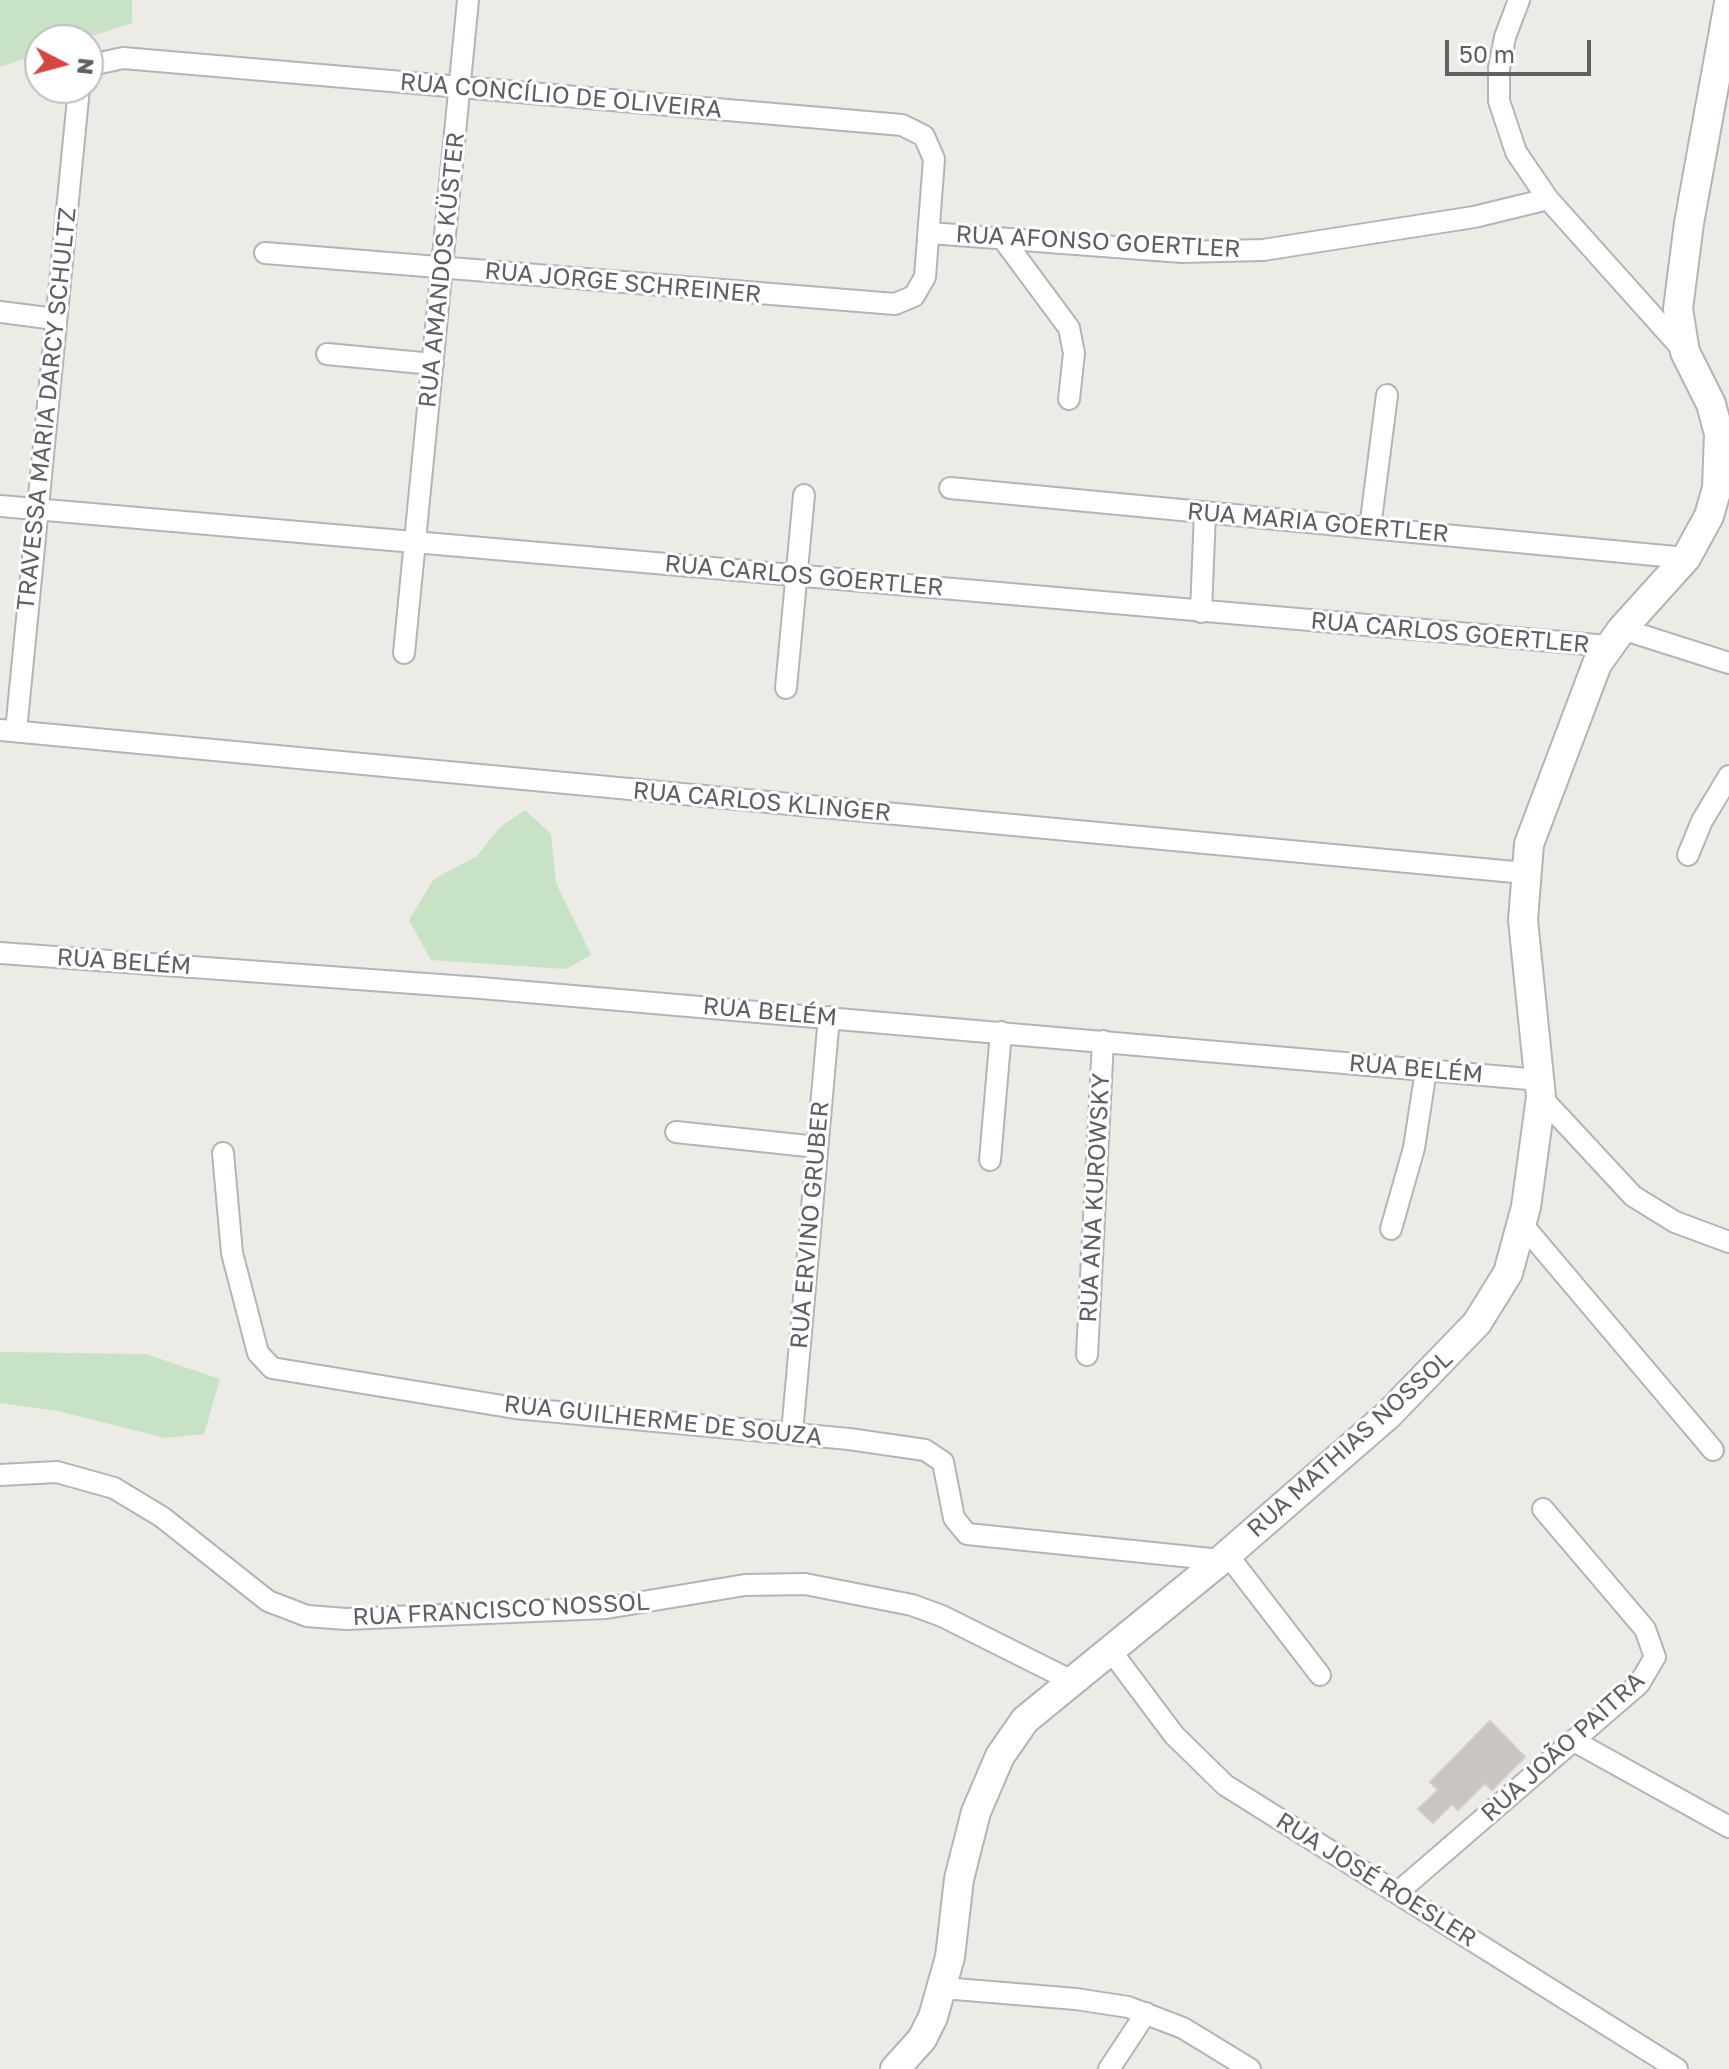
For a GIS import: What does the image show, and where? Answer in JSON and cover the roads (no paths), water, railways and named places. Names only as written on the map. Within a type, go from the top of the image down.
[{"type":"street","name":"RUA AMANDOS KÜSTER","points":[[404,653],[468,0]]},
{"type":"street","points":[[1519,0],[1505,37],[1499,68],[1499,101],[1516,152],[1548,199],[1685,352]]},
{"type":"street","name":"RUA MATHIAS NOSSOL","points":[[895,2069],[922,2039],[943,1988],[959,1879],[976,1812],[988,1783],[1025,1720],[1224,1557],[1388,1415],[1453,1352],[1496,1296],[1508,1273],[1522,1224],[1534,1161],[1540,1088],[1523,920],[1525,873],[1538,820],[1589,681],[1615,637],[1686,558],[1709,516],[1721,459],[1719,434],[1711,404],[1685,352],[1679,325],[1679,290],[1729,3]]},
{"type":"street","name":"RUA CONCÍLIO DE OLIVEIRA","points":[[104,64],[123,58],[914,129],[924,136],[934,159],[930,233]]},
{"type":"street","name":"TRAVESSA MARIA DARCY SCHULTZ","points":[[8,731],[36,509],[77,104]]},
{"type":"street","name":"RUA AFONSO GOERTLER","points":[[930,233],[1182,252],[1263,250],[1459,219],[1548,199]]},
{"type":"street","name":"RUA JORGE SCHREINER","points":[[265,253],[895,304],[914,296],[921,288],[930,233]]},
{"type":"street","points":[[1003,239],[1069,328],[1074,353],[1069,399]]},
{"type":"street","points":[[0,312],[55,319]]},
{"type":"street","points":[[327,354],[433,364]]},
{"type":"street","points":[[1370,528],[1387,395]]},
{"type":"street","name":"RUA MARIA GOERTLER","points":[[950,488],[1686,558]]},
{"type":"street","points":[[786,688],[804,495]]},
{"type":"street","name":"RUA CARLOS GOERTLER","points":[[0,506],[415,540],[1201,612],[1615,637],[1729,663]]},
{"type":"street","points":[[1201,612],[1205,512]]},
{"type":"street","name":"RUA CARLOS KLINGER","points":[[8,731],[1525,873]]},
{"type":"street","points":[[1688,855],[1702,821],[1729,776]]},
{"type":"street","name":"RUA BELÉM","points":[[0,953],[1001,1032],[1426,1070],[1540,1088]]},
{"type":"street","name":"RUA ERVINO GRUBER","points":[[792,1433],[829,1017]]},
{"type":"street","points":[[990,1160],[1001,1032]]},
{"type":"street","name":"RUA ANA KUROWSKY","points":[[1087,1355],[1103,1041]]},
{"type":"street","points":[[1391,1229],[1414,1148],[1426,1070]]},
{"type":"street","points":[[1540,1088],[1633,1196],[1675,1222],[1729,1242]]},
{"type":"street","points":[[676,1132],[817,1147]]},
{"type":"street","name":"RUA GUILHERME DE SOUZA","points":[[223,1153],[232,1253],[258,1353],[272,1368],[515,1408],[897,1445],[933,1453],[946,1469],[954,1518],[967,1534],[1224,1557]]},
{"type":"street","points":[[1522,1224],[1713,1450]]},
{"type":"street","name":"RUA FRANCISCO NOSSOL","points":[[0,1475],[57,1472],[114,1488],[162,1517],[268,1601],[307,1616],[346,1619],[606,1608],[745,1585],[805,1584],[898,1602],[942,1616],[1072,1681]]},
{"type":"street","name":"RUA JOÃO PAITRA","points":[[1397,1893],[1639,1684],[1655,1657],[1645,1629],[1543,1509]]},
{"type":"street","points":[[1224,1557],[1320,1675]]},
{"type":"street","name":"RUA JOSÉ ROESLER","points":[[1111,1651],[1174,1735],[1207,1771],[1237,1793],[1677,2069]]},
{"type":"street","points":[[1574,1741],[1729,1827]]},
{"type":"street","points":[[943,1988],[1076,1999],[1146,2013],[1183,2028],[1250,2069]]},
{"type":"street","points":[[1109,2069],[1146,2013]]}]
